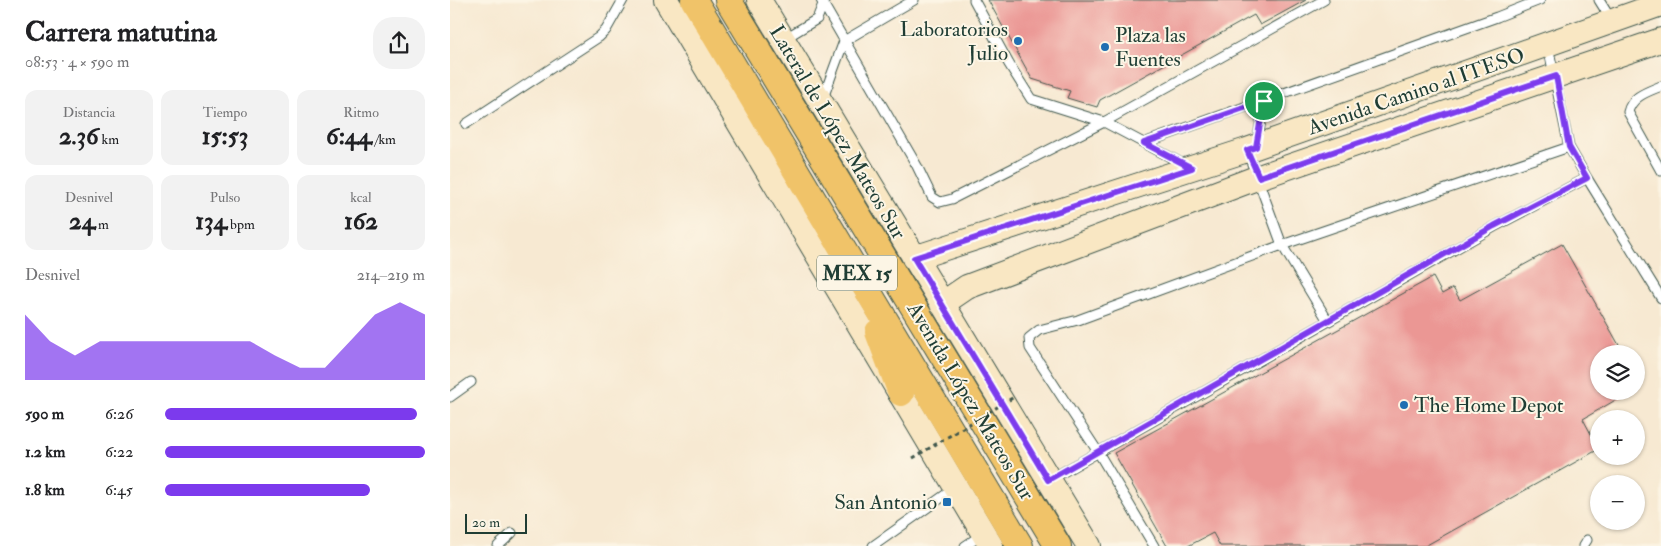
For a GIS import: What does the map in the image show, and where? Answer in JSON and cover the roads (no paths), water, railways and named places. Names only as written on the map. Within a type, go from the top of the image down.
[{"type":"main road","points":[[666,0],[901,393],[956,488],[980,542]]},
{"type":"main road","name":"Avenida López Mateos Sur","points":[[694,0],[1020,546]]},
{"type":"main road","name":"Avenida López Mateos Sur","points":[[728,0],[1058,546]]},
{"type":"main road","name":"Lateral de López Mateos Sur","points":[[759,0],[1089,546]]},
{"type":"main road","name":"Avenida Camino al ITESO","points":[[914,258],[1252,149],[1548,45],[1656,3]]},
{"type":"main road","name":"Avenida Camino al ITESO","points":[[942,304],[967,287],[1259,177],[1661,40]]},
{"type":"main road","points":[[854,268],[901,393]]},
{"type":"lane","points":[[466,124],[599,37],[606,30],[623,0]]},
{"type":"lane","points":[[821,103],[844,41],[914,0]]},
{"type":"lane","points":[[974,0],[1009,64],[1031,99],[1104,122],[1192,168]]},
{"type":"lane","points":[[822,2],[917,166],[932,197],[940,202],[952,199],[1104,122],[1324,0]]},
{"type":"lane","points":[[1144,143],[1540,0]]},
{"type":"lane","points":[[1599,0],[1612,21]]},
{"type":"lane","points":[[783,40],[817,19],[822,2]]},
{"type":"lane","points":[[1548,45],[1556,76],[1569,147],[1661,298]]},
{"type":"lane","points":[[1661,86],[1630,102],[1628,112],[1661,171]]},
{"type":"lane","points":[[1264,101],[1252,149],[1259,177],[1282,245],[1328,321]]},
{"type":"lane","points":[[1154,546],[1098,452],[1030,348],[1029,338],[1039,330],[1078,320],[1282,245],[1569,147]]},
{"type":"lane","points":[[1048,480],[1494,226],[1587,178]]},
{"type":"lane","points":[[450,397],[472,382]]},
{"type":"lane","points":[[873,546],[956,488]]},
{"type":"lane","points":[[498,546],[512,533]]},
{"type":"place","name":"Laboratorios Julio","points":[[1018,41]]},
{"type":"place","name":"Plaza las Fuentes","points":[[1105,47]]},
{"type":"place","name":"The Home Depot","points":[[1404,405]]},
{"type":"place","name":"San Antonio","points":[[947,502]]}]
